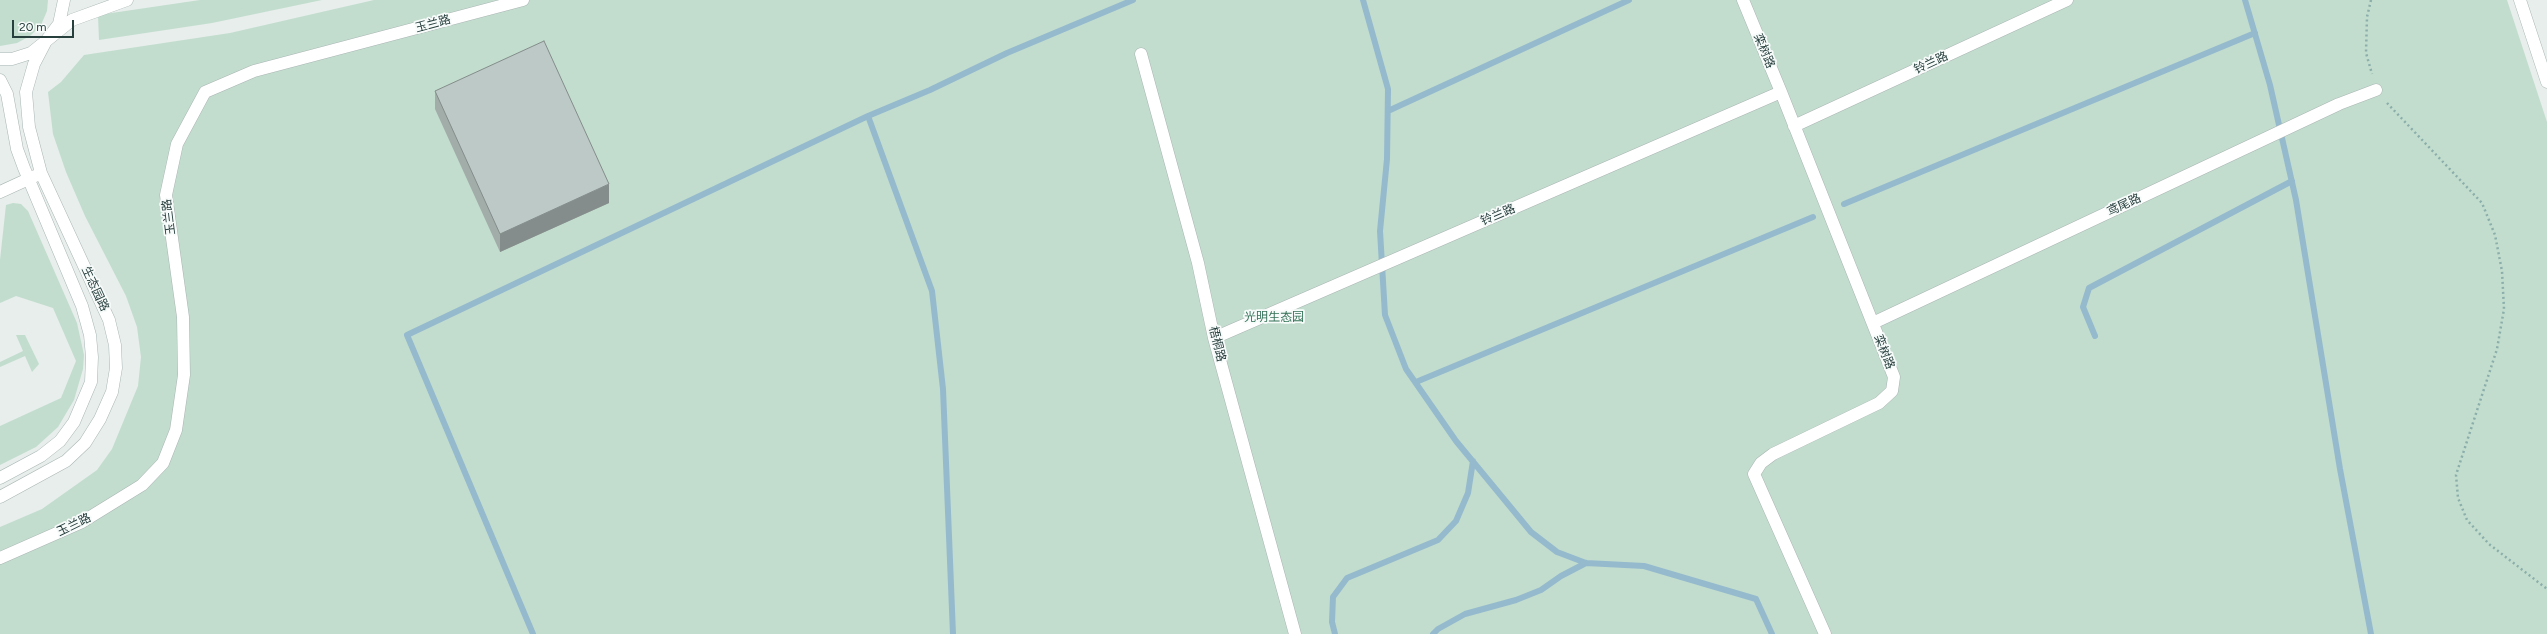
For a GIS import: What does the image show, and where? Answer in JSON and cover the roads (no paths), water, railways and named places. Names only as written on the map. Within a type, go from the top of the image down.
[{"type":"street","points":[[46,42],[59,24],[64,0]]},
{"type":"street","points":[[0,59],[12,59],[30,53],[46,42],[72,20],[127,0]]},
{"type":"street","name":"玉兰路","points":[[0,558],[82,522],[142,485],[163,463],[176,430],[184,375],[183,317],[166,195],[177,144],[204,92],[254,71],[523,0]]},
{"type":"street","name":"栾树路","points":[[1742,0],[1781,92],[1894,377],[1892,391],[1879,403],[1773,454],[1761,463],[1754,474],[1825,634]]},
{"type":"street","name":"铃兰路","points":[[1794,126],[2067,0]]},
{"type":"street","points":[[2520,0],[2547,82]]},
{"type":"street","name":"生态园路","points":[[0,496],[66,461],[85,443],[100,419],[112,392],[116,368],[115,345],[109,320],[41,173],[29,127],[26,92],[34,64],[46,42]]},
{"type":"street","name":"梧桐路","points":[[1141,54],[1198,263],[1214,338],[1295,634]]},
{"type":"street","name":"生态园路","points":[[0,80],[7,94],[17,150],[28,180],[82,306],[90,335],[91,382],[74,422],[60,441],[41,456],[0,478]]},
{"type":"street","name":"鸢尾路","points":[[1873,323],[2271,136],[2376,90]]},
{"type":"street","name":"铃兰路","points":[[1214,338],[1781,92]]},
{"type":"street","points":[[0,192],[41,173]]},
{"type":"waterway","points":[[953,634],[943,389],[932,291],[868,116],[930,90],[1007,53],[1133,0]]},
{"type":"waterway","points":[[1363,0],[1388,89],[1387,159],[1380,231],[1385,315],[1406,369],[1456,441],[1531,532],[1557,552],[1586,563],[1644,566],[1756,599],[1772,634]]},
{"type":"waterway","points":[[1388,111],[1629,0]]},
{"type":"waterway","points":[[2245,0],[2270,85],[2296,200],[2340,469],[2371,634]]},
{"type":"waterway","points":[[1844,204],[2255,33]]},
{"type":"waterway","points":[[533,634],[407,335],[868,116]]},
{"type":"waterway","points":[[2095,336],[2083,307],[2089,288],[2292,181]]},
{"type":"waterway","points":[[1416,382],[1813,217]]},
{"type":"waterway","points":[[1335,634],[1332,622],[1333,597],[1347,578],[1438,540],[1456,521],[1468,493],[1473,461]]},
{"type":"waterway","points":[[1433,634],[1438,629],[1465,614],[1516,600],[1541,590],[1561,576],[1586,563]]},
{"type":"park label","name":"光明生态园","points":[[1274,317]]}]
